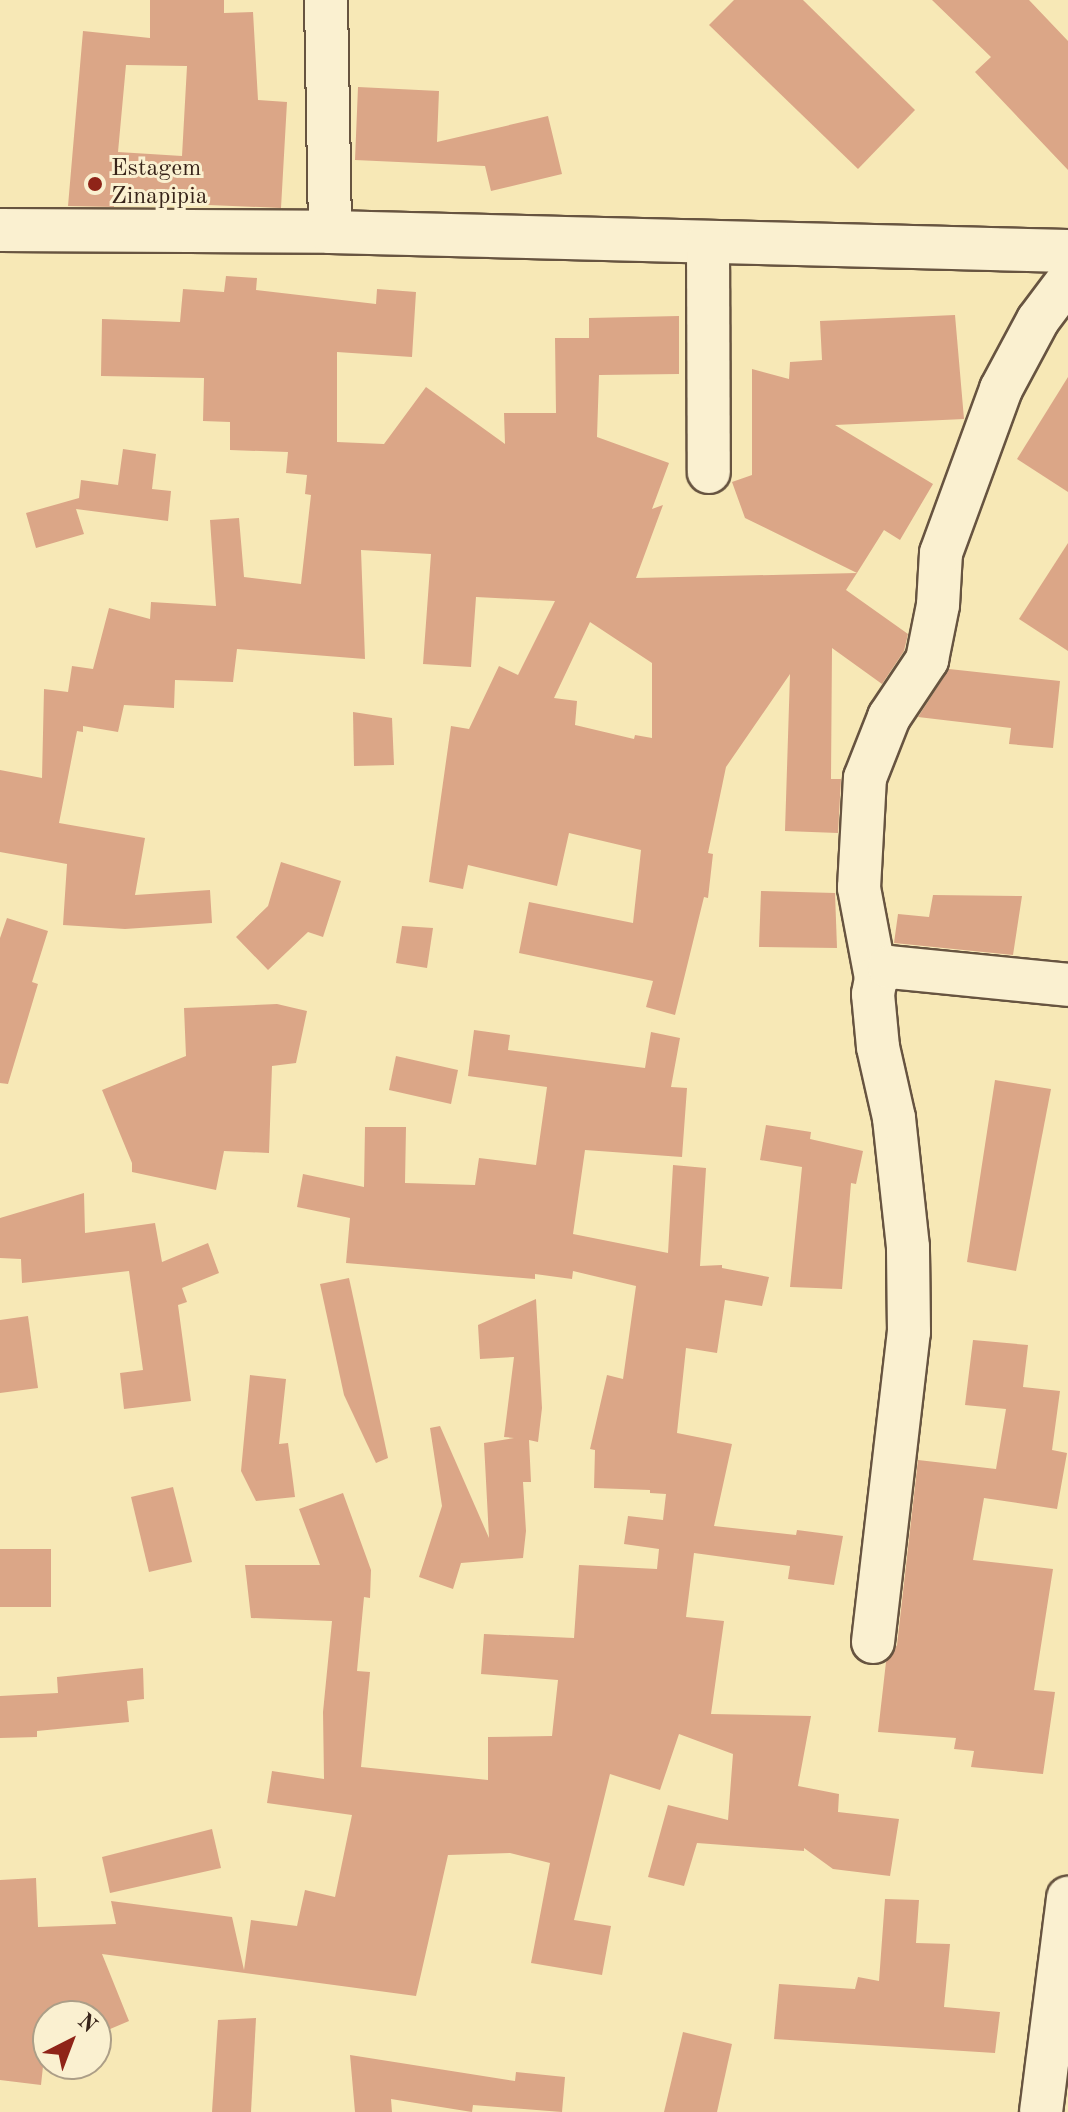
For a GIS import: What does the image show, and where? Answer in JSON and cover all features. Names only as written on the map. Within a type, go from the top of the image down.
[{"type":"street","points":[[326,0],[330,232]]},
{"type":"street","points":[[0,230],[330,232],[1068,251]]},
{"type":"street","points":[[708,242],[709,472]]},
{"type":"street","points":[[873,1642],[909,1332],[908,1247],[894,1118],[878,1047],[873,994],[876,978],[859,888],[865,778],[889,717],[927,660],[938,605],[941,553],[1001,389],[1038,320],[1068,280]]},
{"type":"street","points":[[876,978],[889,967],[1068,985]]},
{"type":"street","points":[[1041,2112],[1068,1898]]},
{"type":"building","points":[[150,0],[224,0],[224,13],[253,12],[258,100],[287,102],[281,208],[114,201],[114,207],[68,206],[83,31],[150,38]],"holes":[[[126,65],[187,66],[182,156],[118,152]]]},
{"type":"building","points":[[734,0],[803,0],[915,110],[858,169],[709,25]]},
{"type":"building","points":[[932,0],[1029,0],[1068,41],[1068,170],[975,72],[991,57]]},
{"type":"building","points":[[358,87],[439,91],[437,142],[548,116],[562,174],[491,191],[485,166],[355,160]]},
{"type":"building","points":[[226,276],[257,278],[256,290],[376,304],[377,289],[416,292],[412,357],[337,352],[337,442],[384,444],[426,387],[505,444],[504,413],[556,413],[555,338],[589,338],[589,318],[679,316],[679,374],[599,375],[597,437],[669,463],[652,509],[663,505],[636,578],[857,573],[846,590],[908,634],[904,651],[882,684],[832,648],[831,779],[841,779],[838,833],[785,831],[790,674],[726,767],[708,853],[713,854],[708,898],[704,897],[675,1015],[646,1007],[653,981],[519,953],[529,902],[633,923],[641,850],[569,833],[557,886],[468,865],[463,889],[429,882],[451,726],[469,729],[499,666],[518,675],[555,601],[476,597],[471,667],[423,664],[431,554],[361,550],[365,659],[237,649],[233,682],[175,680],[174,708],[124,705],[118,732],[83,726],[83,732],[77,731],[59,823],[145,838],[135,895],[210,890],[212,923],[125,929],[63,925],[67,864],[0,852],[0,770],[42,778],[44,689],[68,692],[72,666],[93,669],[109,608],[150,619],[151,602],[216,606],[210,520],[239,518],[244,577],[301,584],[311,495],[305,494],[307,475],[286,473],[288,452],[230,450],[230,422],[203,421],[204,378],[101,376],[102,319],[180,322],[183,289],[224,292]],"holes":[[[590,622],[652,663],[652,738],[635,735],[634,739],[575,725],[577,701],[554,698]]]},
{"type":"building","points":[[955,315],[964,419],[835,425],[933,484],[900,540],[884,530],[857,573],[745,518],[732,482],[752,475],[752,369],[789,379],[790,362],[822,360],[820,321]]},
{"type":"building","points":[[1068,377],[1068,492],[1017,459]]},
{"type":"building","points":[[123,449],[156,454],[152,489],[171,491],[168,521],[76,509],[84,534],[36,548],[26,513],[79,498],[81,480],[118,485]]},
{"type":"building","points":[[1068,543],[1068,651],[1019,619]]},
{"type":"building","points":[[949,669],[1060,681],[1053,748],[1009,744],[1011,728],[918,717]]},
{"type":"building","points":[[353,712],[392,718],[394,765],[354,766]]},
{"type":"building","points":[[281,862],[341,881],[323,937],[308,932],[268,970],[236,937],[268,906]]},
{"type":"building","points":[[761,891],[835,893],[837,948],[759,947]]},
{"type":"building","points":[[933,895],[1022,896],[1013,955],[894,943],[898,914],[929,917]]},
{"type":"building","points":[[7,918],[48,931],[32,982],[38,984],[8,1084],[0,1083],[0,938]]},
{"type":"building","points":[[402,926],[433,928],[427,968],[396,963]]},
{"type":"building","points":[[277,1004],[307,1011],[296,1063],[272,1066],[269,1153],[224,1151],[216,1190],[132,1172],[132,1163],[102,1090],[186,1056],[184,1008]]},
{"type":"building","points":[[474,1030],[510,1035],[508,1050],[645,1068],[651,1032],[680,1038],[671,1087],[687,1088],[682,1157],[585,1150],[573,1234],[668,1253],[673,1165],[706,1168],[700,1266],[722,1265],[722,1268],[769,1277],[762,1306],[725,1300],[717,1353],[686,1348],[677,1433],[732,1444],[714,1526],[796,1535],[797,1530],[843,1536],[834,1585],[788,1579],[790,1566],[694,1553],[686,1617],[724,1621],[711,1714],[811,1716],[798,1786],[839,1794],[838,1812],[899,1819],[890,1876],[833,1869],[804,1848],[804,1851],[697,1843],[684,1886],[648,1877],[668,1805],[728,1820],[733,1754],[679,1734],[660,1790],[610,1774],[574,1920],[611,1926],[602,1975],[531,1963],[550,1863],[510,1853],[448,1855],[416,1996],[102,1954],[129,2021],[112,2028],[112,2000],[32,2000],[32,2080],[42,2080],[41,2085],[0,2080],[0,1880],[36,1878],[38,1927],[116,1924],[111,1901],[232,1917],[244,1970],[251,1920],[297,1926],[305,1890],[335,1897],[352,1815],[267,1803],[272,1771],[324,1779],[323,1712],[332,1621],[251,1618],[245,1565],[320,1565],[299,1509],[343,1493],[371,1570],[370,1598],[364,1597],[357,1671],[370,1672],[361,1767],[488,1780],[488,1737],[552,1736],[558,1680],[481,1674],[484,1634],[574,1638],[579,1565],[657,1569],[659,1549],[624,1544],[628,1516],[663,1520],[666,1494],[650,1493],[650,1490],[594,1488],[595,1450],[590,1449],[607,1375],[623,1379],[636,1286],[573,1271],[572,1279],[535,1274],[535,1279],[346,1263],[350,1218],[297,1207],[303,1174],[364,1187],[365,1127],[406,1127],[405,1183],[475,1185],[479,1158],[536,1165],[547,1087],[468,1076]]},
{"type":"building","points":[[396,1056],[458,1070],[451,1104],[389,1090]]},
{"type":"building","points":[[995,1080],[1051,1089],[1016,1271],[967,1262]]},
{"type":"building","points":[[766,1125],[811,1132],[810,1139],[863,1151],[856,1184],[851,1183],[842,1289],[790,1287],[802,1167],[760,1160]]},
{"type":"building","points":[[84,1193],[85,1233],[155,1223],[162,1262],[208,1243],[219,1273],[182,1288],[187,1302],[178,1305],[191,1401],[124,1409],[120,1373],[143,1370],[129,1271],[22,1283],[21,1259],[0,1258],[0,1218]]},
{"type":"building","points":[[349,1278],[388,1458],[376,1463],[344,1395],[320,1284]]},
{"type":"building","points":[[536,1299],[542,1408],[538,1442],[529,1440],[531,1482],[523,1482],[526,1531],[523,1558],[461,1563],[453,1589],[419,1577],[442,1506],[430,1428],[440,1426],[489,1538],[484,1443],[514,1438],[504,1437],[514,1357],[480,1359],[478,1325]]},
{"type":"building","points":[[28,1316],[38,1388],[0,1393],[0,1320]]},
{"type":"building","points":[[973,1340],[1028,1345],[1023,1387],[1060,1391],[1052,1450],[1067,1453],[1057,1509],[984,1498],[973,1560],[1053,1569],[1034,1690],[1055,1692],[1043,1774],[971,1767],[974,1751],[954,1749],[956,1738],[878,1732],[886,1662],[897,1645],[918,1460],[996,1469],[1006,1409],[965,1405]]},
{"type":"building","points":[[250,1375],[286,1379],[279,1444],[288,1443],[295,1497],[256,1501],[241,1471]]},
{"type":"building","points":[[173,1487],[192,1562],[149,1572],[131,1497]]},
{"type":"building","points":[[0,1549],[51,1549],[51,1607],[0,1607]]},
{"type":"building","points":[[143,1668],[144,1699],[127,1701],[129,1722],[37,1731],[37,1737],[0,1738],[0,1696],[58,1693],[57,1677]]},
{"type":"building","points":[[212,1829],[221,1868],[110,1893],[102,1857]]},
{"type":"building","points":[[885,1899],[919,1900],[916,1943],[950,1944],[944,2007],[1000,2012],[995,2053],[774,2039],[779,1984],[855,1989],[858,1977],[879,1981]]},
{"type":"building","points":[[256,2018],[251,2112],[212,2112],[218,2020]]},
{"type":"building","points":[[683,2032],[732,2044],[717,2112],[664,2112]]},
{"type":"building","points":[[350,2055],[515,2081],[516,2072],[565,2077],[562,2112],[473,2105],[472,2112],[391,2099],[392,2112],[355,2112]]},
{"type":"place","name":"Estagem Zinapipia","points":[[95,184]]}]
